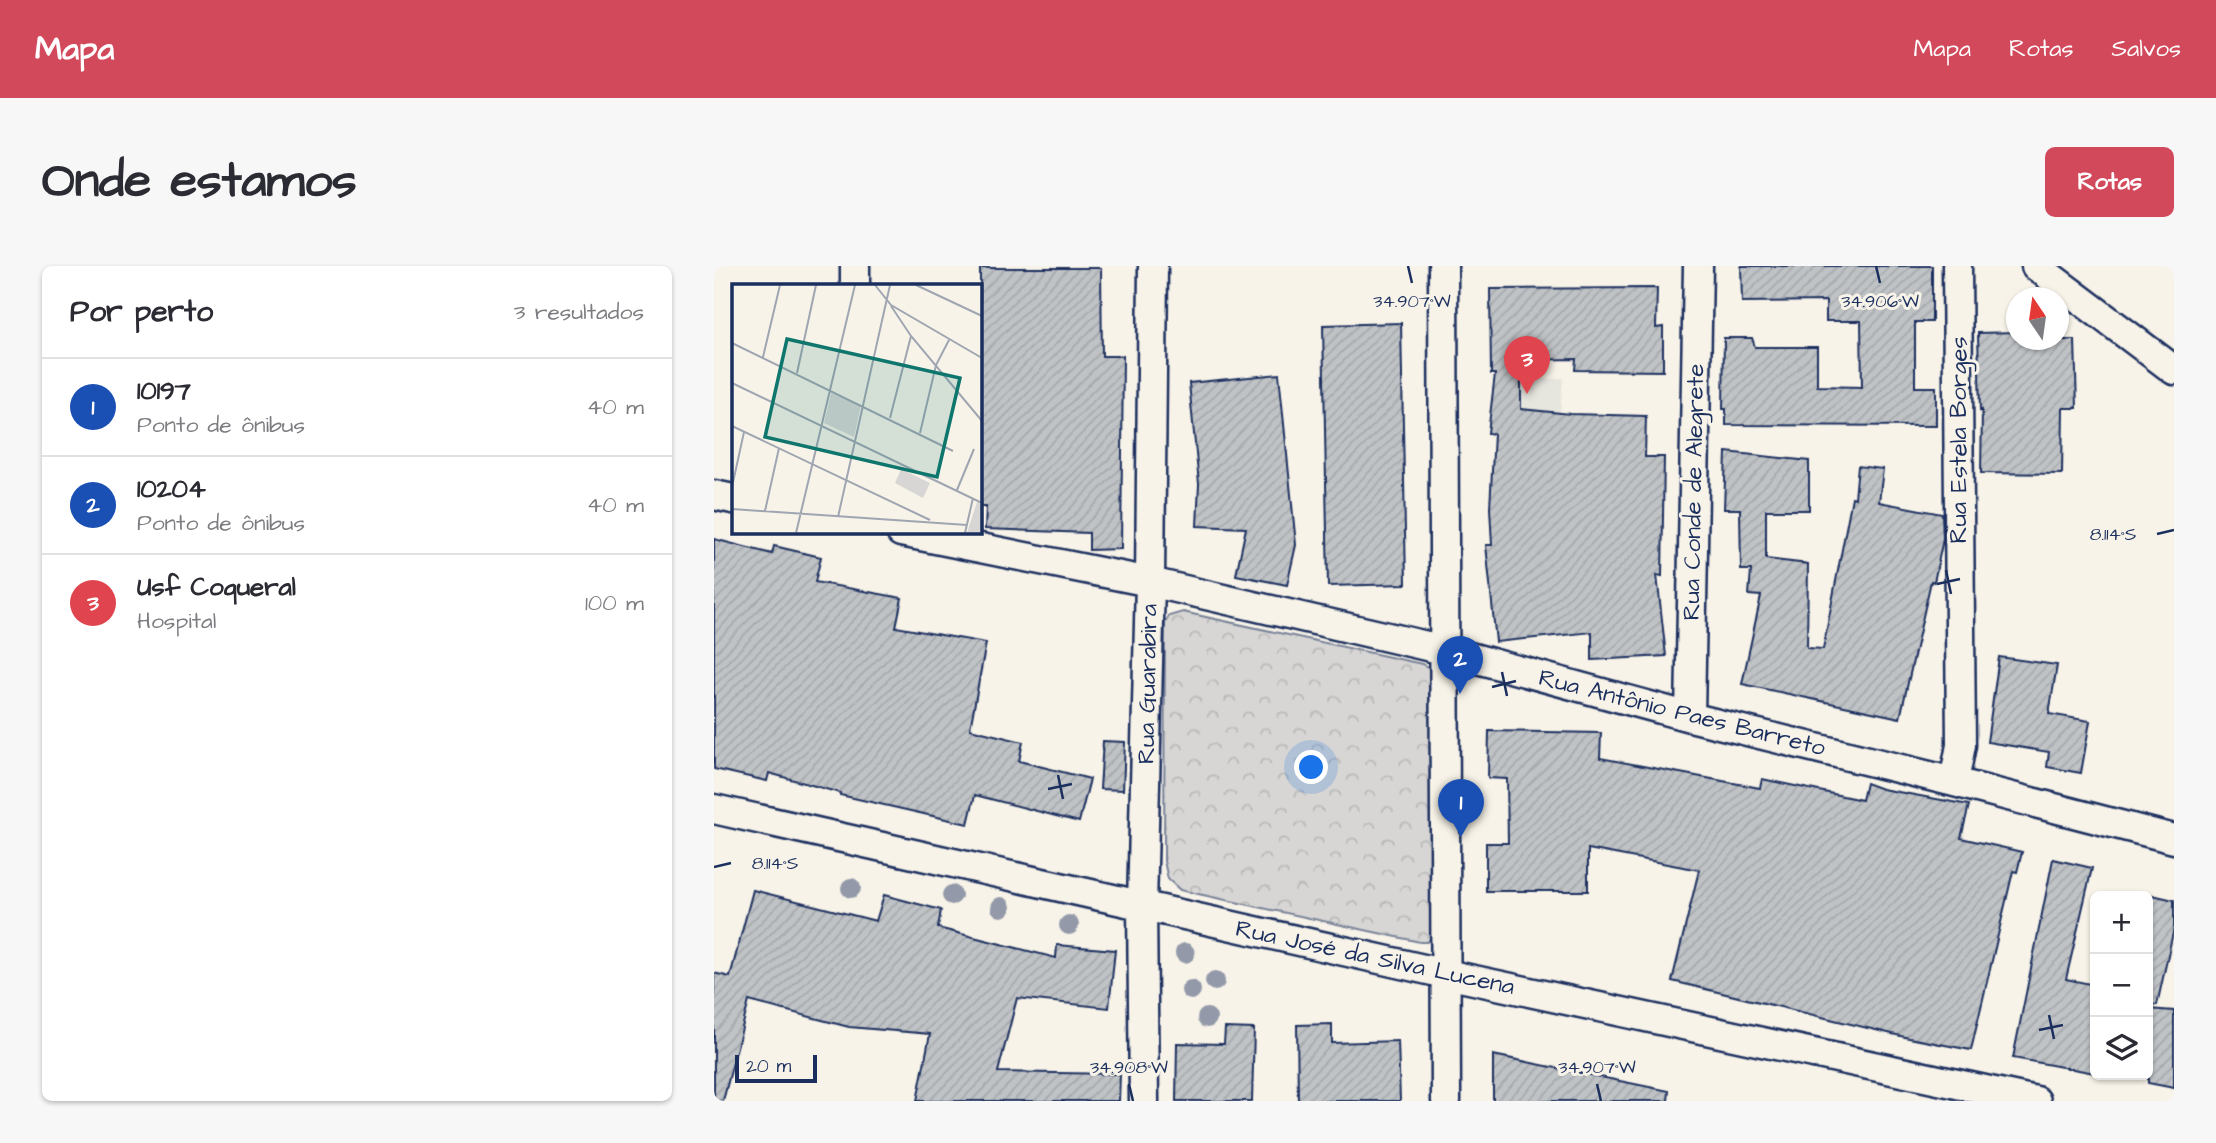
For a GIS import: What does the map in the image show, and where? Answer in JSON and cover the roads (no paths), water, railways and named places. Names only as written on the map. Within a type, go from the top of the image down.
[{"type":"street","points":[[855,266],[855,284]]},
{"type":"street","name":"Rua Guarabira","points":[[1144,1101],[1142,906],[1150,582],[1153,266]]},
{"type":"street","points":[[1443,266],[1446,1101]]},
{"type":"street","name":"Rua Conde de Alegrete","points":[[1690,717],[1698,266]]},
{"type":"street","name":"Rua Estela Borges","points":[[1954,782],[1961,745],[1957,266]]},
{"type":"street","points":[[2036,266],[2174,370]]},
{"type":"street","points":[[714,495],[732,499]]},
{"type":"street","name":"Rua Antônio Paes Barreto","points":[[911,534],[1150,582],[1444,650],[1690,717],[2174,839]]},
{"type":"street","name":"Rua José da Silva Lucena","points":[[714,809],[1446,974],[2036,1101]]},
{"type":"place","name":"Usf Coqueral","points":[[1527,394]]},
{"type":"place","name":"10204","points":[[1460,694]]},
{"type":"place","name":"10197","points":[[1461,837]]}]
